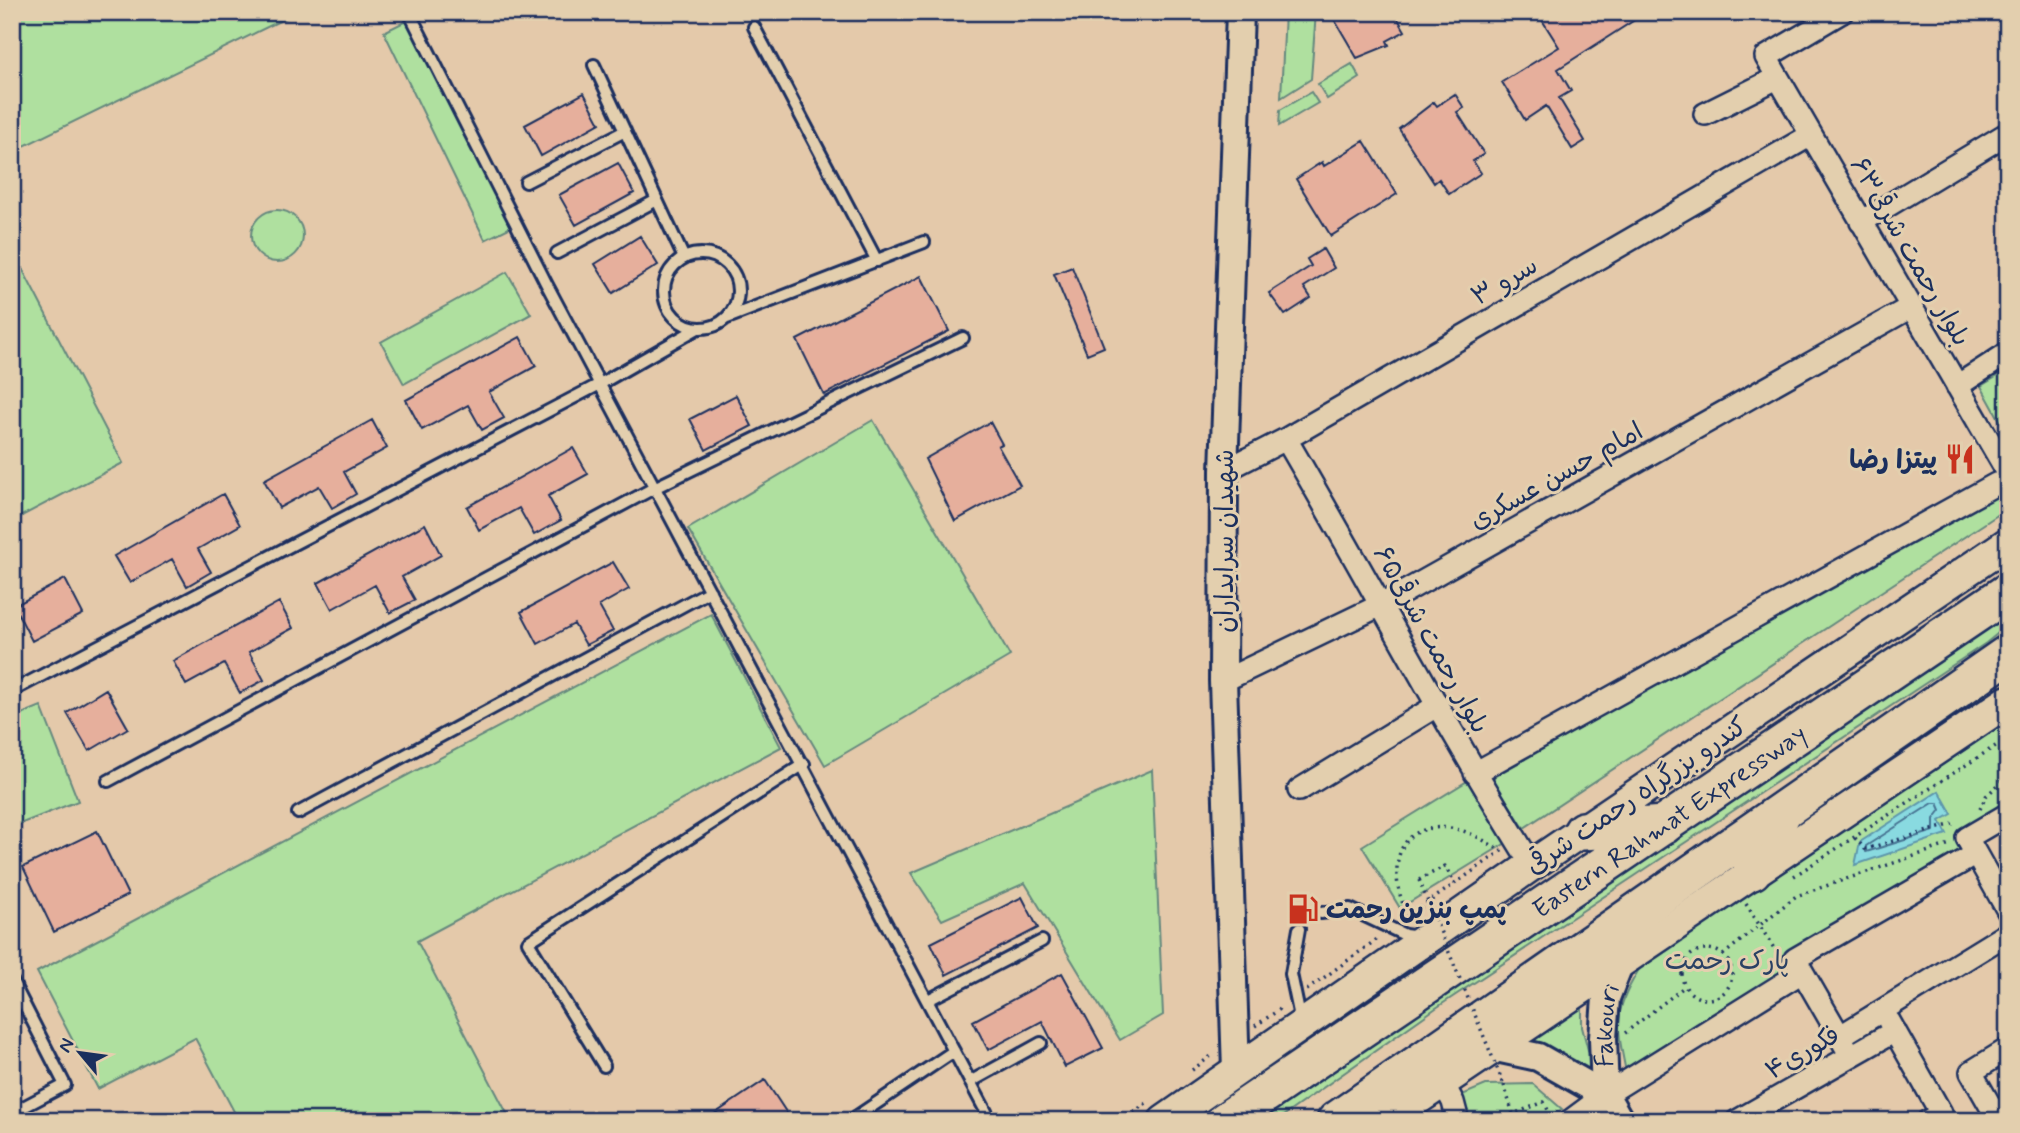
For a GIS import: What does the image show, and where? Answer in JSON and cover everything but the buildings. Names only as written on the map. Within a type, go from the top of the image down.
[{"type":"highway","name":"Eastern Rahmat Expressway","points":[[1225,1121],[2008,592]]},
{"type":"highway","name":"Eastern Rahmat Expressway","points":[[1336,1121],[2008,654]]},
{"type":"highway","points":[[1748,890],[1784,809]]},
{"type":"highway","points":[[1583,831],[1665,825]]},
{"type":"main road","name":"کندرو بزرگراه رحمت شرقی","points":[[1158,1110],[1236,1070],[1299,1011],[1429,939],[1517,852],[1583,831],[2008,543]]},
{"type":"main road","points":[[1385,1121],[1621,960],[1748,890],[2008,701]]},
{"type":"street","name":"شهیدان سرایداران","points":[[1236,1070],[1223,681],[1224,471],[1240,12]]},
{"type":"street","name":"بلوار رحمت شرقی۶۳","points":[[1842,12],[1766,57],[1957,386],[2002,478]]},
{"type":"street","points":[[1704,114],[1777,78]]},
{"type":"street","points":[[1861,222],[2008,133]]},
{"type":"street","name":"سرو ۳","points":[[1224,471],[1286,439],[1811,135]]},
{"type":"street","name":"امام حسن عسکری","points":[[1223,681],[1383,604],[1912,307]]},
{"type":"street","points":[[1957,386],[2008,354]]},
{"type":"street","name":"بلوار رحمت شرقی۶۵","points":[[1286,439],[1383,604],[1517,852]]},
{"type":"street","points":[[1475,773],[2002,478]]},
{"type":"street","points":[[1299,790],[1438,705]]},
{"type":"street","points":[[1851,1056],[1798,975],[1795,959],[1971,846],[2008,814]]},
{"type":"street","points":[[1971,846],[2008,911]]},
{"type":"street","points":[[1839,1037],[2008,933]]},
{"type":"street","name":"Fakouri","points":[[1620,1121],[1605,1095],[1603,1038],[1606,999],[1621,960]]},
{"type":"street","points":[[1570,1121],[1605,1095],[1798,975]]},
{"type":"street","points":[[1883,1010],[1941,1113],[1928,1121]]},
{"type":"street","name":"فکوری۴","points":[[1737,1121],[1895,1031]]},
{"type":"street","name":"Fakouri","points":[[1492,1047],[1538,1057],[1605,1095]]},
{"type":"street","points":[[1999,1121],[1971,1072],[2008,1049]]},
{"type":"street","points":[[1442,1081],[1453,1102],[1458,1121]]},
{"type":"lane","points":[[409,12],[654,488],[804,764],[991,1121]]},
{"type":"lane","points":[[754,27],[877,261]]},
{"type":"lane","points":[[594,65],[684,258]]},
{"type":"lane","points":[[526,182],[625,131]]},
{"type":"lane","points":[[557,253],[657,200]]},
{"type":"lane","points":[[14,690],[600,384],[698,328],[717,324],[725,318],[924,243]]},
{"type":"lane","points":[[698,328],[673,316],[665,299],[666,279],[676,264],[684,258],[693,255],[712,256],[721,260],[733,274],[736,302],[725,318]]},
{"type":"lane","points":[[108,781],[654,488],[963,338]]},
{"type":"lane","points":[[298,813],[710,592]]},
{"type":"lane","points":[[604,1066],[528,942],[804,764]]},
{"type":"lane","points":[[1321,913],[1350,909],[1405,935],[1429,939]]},
{"type":"lane","points":[[1299,929],[1290,974],[1299,1011]]},
{"type":"lane","points":[[928,1000],[1042,941]]},
{"type":"lane","points":[[12,981],[65,1085],[12,1113]]},
{"type":"lane","points":[[970,1082],[1041,1042]]},
{"type":"lane","points":[[850,1121],[954,1051]]},
{"type":"path","points":[[1790,879],[2008,738]]},
{"type":"path","points":[[1855,838],[1866,849],[1947,824]]},
{"type":"path","points":[[1408,916],[1395,878],[1398,856],[1411,838],[1429,829],[1451,828],[1517,852]]},
{"type":"path","points":[[1723,955],[1796,896],[1971,846]]},
{"type":"path","points":[[1185,1076],[1236,1038],[1299,1011],[1408,916],[1455,884],[1517,852]]},
{"type":"path","points":[[1455,884],[1445,866],[1419,880],[1504,1085],[1513,1114],[1544,1102],[1553,1121]]},
{"type":"path","points":[[1748,890],[1759,925],[1798,975]]},
{"type":"path","points":[[1704,949],[1712,949],[1723,955],[1732,974],[1731,983],[1720,996],[1713,999],[1696,998],[1684,987],[1681,971],[1689,956],[1704,949]]},
{"type":"path","points":[[1620,1027],[1620,1037],[1684,987]]},
{"type":"path","points":[[1122,1121],[1158,1110]]},
{"type":"green space","points":[[12,12],[298,12],[12,152]]},
{"type":"green space","points":[[1285,12],[1316,12],[1311,79],[1281,98]]},
{"type":"green space","points":[[410,19],[511,227],[485,240],[384,32]]},
{"type":"green space","points":[[1352,64],[1360,78],[1327,99],[1318,84]]},
{"type":"green space","points":[[1311,92],[1318,103],[1279,126],[1280,110]]},
{"type":"green space","points":[[277,210],[287,212],[295,218],[301,226],[301,246],[295,254],[287,260],[277,262],[267,260],[259,254],[253,246],[251,236],[253,226],[259,218],[267,212]]},
{"type":"green space","points":[[12,249],[123,463],[12,521]]},
{"type":"green space","points":[[507,272],[531,314],[404,384],[381,342]]},
{"type":"green space","points":[[2008,370],[2008,435],[1981,386]]},
{"type":"green space","points":[[873,420],[1010,656],[825,765],[688,529]]},
{"type":"green space","points":[[1994,490],[2005,510],[1524,828],[1492,778]]},
{"type":"green space","points":[[2008,610],[2008,625],[1986,643],[1436,1008],[1276,1121],[1243,1121]]},
{"type":"green space","points":[[711,614],[781,747],[417,941],[511,1121],[239,1121],[195,1038],[98,1089],[37,972]]},
{"type":"green space","points":[[41,706],[78,801],[12,827],[12,718]]},
{"type":"green space","name":"پارک رحمت","points":[[2008,721],[2008,813],[1967,838],[1958,850],[1963,857],[1778,962],[1786,979],[1626,1072],[1619,1016],[1626,994],[1642,964]]},
{"type":"green space","points":[[1152,770],[1163,1015],[1120,1040],[1025,883],[942,920],[911,873]]},
{"type":"green space","points":[[1469,780],[1506,843],[1400,908],[1362,846]]},
{"type":"green space","points":[[1582,998],[1582,1027],[1598,1088],[1515,1039]]},
{"type":"green space","points":[[1533,1084],[1562,1109],[1541,1121],[1461,1121],[1455,1098],[1486,1085]]},
{"type":"water","points":[[1939,791],[1952,814],[1940,821],[1947,834],[1855,865],[1860,842]]},
{"type":"place","name":"پیتزا رضا","points":[[1960,459]]},
{"type":"place","name":"پمپ بنزین رحمت","points":[[1303,909]]}]
